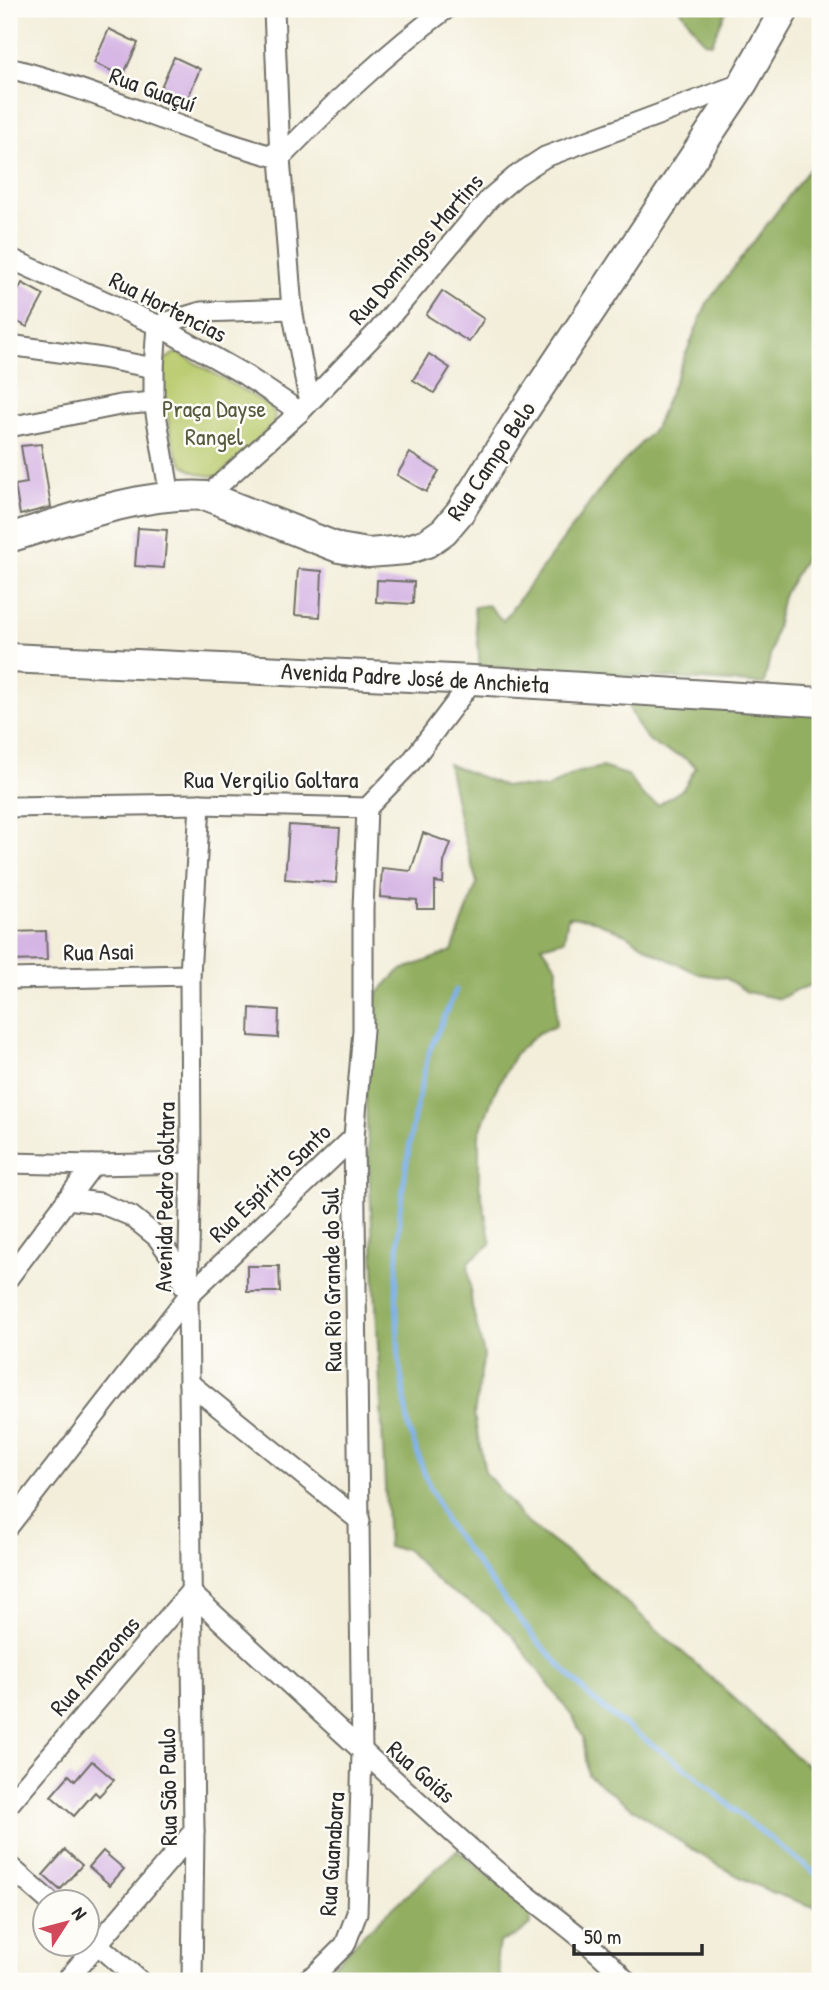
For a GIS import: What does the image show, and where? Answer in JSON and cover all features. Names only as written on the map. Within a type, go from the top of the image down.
[{"type":"street","points":[[274,9],[280,158],[292,309],[304,406]]},
{"type":"street","points":[[280,158],[322,115],[418,29],[446,9]]},
{"type":"street","name":"Rua Campo Belo","points":[[9,538],[123,506],[170,496],[207,496],[338,548],[368,553],[406,550],[427,543],[444,531],[460,512],[518,419],[743,83],[785,9]]},
{"type":"street","name":"Rua Guaçuí","points":[[9,68],[52,79],[236,146],[280,158]]},
{"type":"street","name":"Rua Domingos Martins","points":[[207,496],[304,406],[378,331],[489,199],[516,176],[545,157],[743,83]]},
{"type":"street","name":"Rua Hortencias","points":[[9,258],[157,325],[304,406]]},
{"type":"street","points":[[170,496],[155,402],[157,325],[201,312],[292,309]]},
{"type":"street","points":[[9,345],[154,368]]},
{"type":"street","points":[[9,427],[120,405],[155,402]]},
{"type":"street","name":"Avenida Padre José de Anchieta","points":[[13,651],[820,702]]},
{"type":"street","name":"Rua Vergilio Goltara","points":[[9,807],[200,804],[367,808],[411,762],[473,680]]},
{"type":"street","name":"Avenida Pedro Goltara","points":[[190,1592],[190,975],[200,804]]},
{"type":"street","name":"Rua Rio Grande do Sul","points":[[362,1753],[354,1137],[363,1030],[363,909],[367,808]]},
{"type":"street","name":"Rua Asai","points":[[9,979],[190,975]]},
{"type":"street","name":"Rua Espírito Santo","points":[[9,1526],[188,1296],[354,1137]]},
{"type":"street","points":[[9,1163],[191,1163]]},
{"type":"street","points":[[9,1277],[93,1165]]},
{"type":"street","points":[[67,1199],[100,1203],[131,1216],[157,1237],[177,1265],[188,1296]]},
{"type":"street","points":[[189,1383],[360,1521]]},
{"type":"street","name":"Rua Goiás","points":[[190,1592],[362,1753],[626,1981]]},
{"type":"street","name":"Rua Amazonas","points":[[9,1804],[190,1592]]},
{"type":"street","name":"Rua São Paulo","points":[[190,1592],[194,1832],[192,1981]]},
{"type":"street","name":"Rua Guanabara","points":[[305,1981],[316,1974],[345,1945],[357,1913],[362,1753]]},
{"type":"street","points":[[102,1930],[194,1832]]},
{"type":"street","points":[[9,1866],[34,1888]]},
{"type":"street","points":[[102,1948],[140,1981]]},
{"type":"street","points":[[66,1981],[81,1958]]},
{"type":"green space","points":[[680,9],[727,9],[712,43],[704,42]]},
{"type":"green space","points":[[820,155],[820,547],[810,550],[783,596],[764,684],[479,666],[474,607],[488,605],[503,621],[607,480],[655,428],[707,303]]},
{"type":"green space","name":"Praça Dayse Rangel","points":[[175,353],[270,406],[275,415],[273,425],[219,476],[195,472],[181,461],[176,452],[168,419],[163,376],[164,360]]},
{"type":"green space","points":[[626,701],[820,714],[820,982],[780,999],[747,992],[725,978],[699,974],[657,954],[625,934],[590,919],[568,917],[564,940],[542,946],[557,967],[556,1026],[538,1033],[516,1053],[495,1091],[479,1135],[479,1182],[491,1244],[468,1262],[472,1306],[484,1355],[474,1415],[485,1472],[525,1521],[590,1570],[796,1757],[820,1775],[820,1909],[769,1891],[721,1867],[653,1823],[588,1775],[583,1737],[574,1719],[511,1634],[489,1615],[441,1585],[406,1549],[388,1547],[362,1027],[376,995],[399,971],[452,951],[477,883],[461,827],[448,764],[504,786],[547,788],[575,773],[602,767],[628,775],[643,796],[658,805],[683,789],[696,767],[683,757],[662,749],[649,740],[640,729]]},
{"type":"green space","points":[[457,1850],[532,1910],[530,1925],[516,1936],[499,1942],[497,1957],[501,1981],[318,1981],[366,1932]]},
{"type":"building","points":[[109,29],[138,43],[123,76],[94,63]]},
{"type":"building","points":[[174,57],[200,69],[185,105],[158,94]]},
{"type":"building","points":[[22,283],[44,295],[27,327],[9,317],[9,308]]},
{"type":"building","points":[[442,291],[484,319],[469,342],[426,315]]},
{"type":"building","points":[[429,354],[450,368],[434,393],[413,380]]},
{"type":"building","points":[[41,444],[51,507],[20,515],[15,485],[27,483],[21,446]]},
{"type":"building","points":[[410,453],[439,471],[426,492],[397,475]]},
{"type":"building","points":[[138,528],[167,530],[164,568],[135,566]]},
{"type":"building","points":[[298,569],[322,571],[320,617],[295,615]]},
{"type":"building","points":[[377,580],[414,582],[413,604],[376,602]]},
{"type":"building","points":[[289,825],[340,828],[336,883],[285,879]]},
{"type":"building","points":[[423,833],[451,843],[444,862],[443,883],[435,882],[435,909],[417,909],[417,900],[380,897],[382,868],[411,871]]},
{"type":"building","points":[[46,931],[47,960],[9,961],[9,932]]},
{"type":"building","points":[[250,1008],[279,1010],[278,1038],[249,1036]]},
{"type":"building","points":[[247,1266],[279,1266],[280,1292],[247,1292]]},
{"type":"building","points":[[92,1761],[114,1780],[99,1796],[95,1792],[74,1816],[51,1796],[69,1775],[75,1781]]},
{"type":"building","points":[[65,1850],[82,1865],[62,1888],[58,1888],[43,1875]]},
{"type":"building","points":[[103,1851],[124,1869],[110,1885],[89,1867]]},
{"type":"waterway","points":[[456,990],[429,1052],[413,1122],[400,1208],[396,1295],[399,1359],[409,1429],[426,1478],[446,1522],[536,1640],[590,1697],[691,1772],[745,1819],[820,1877]]}]
